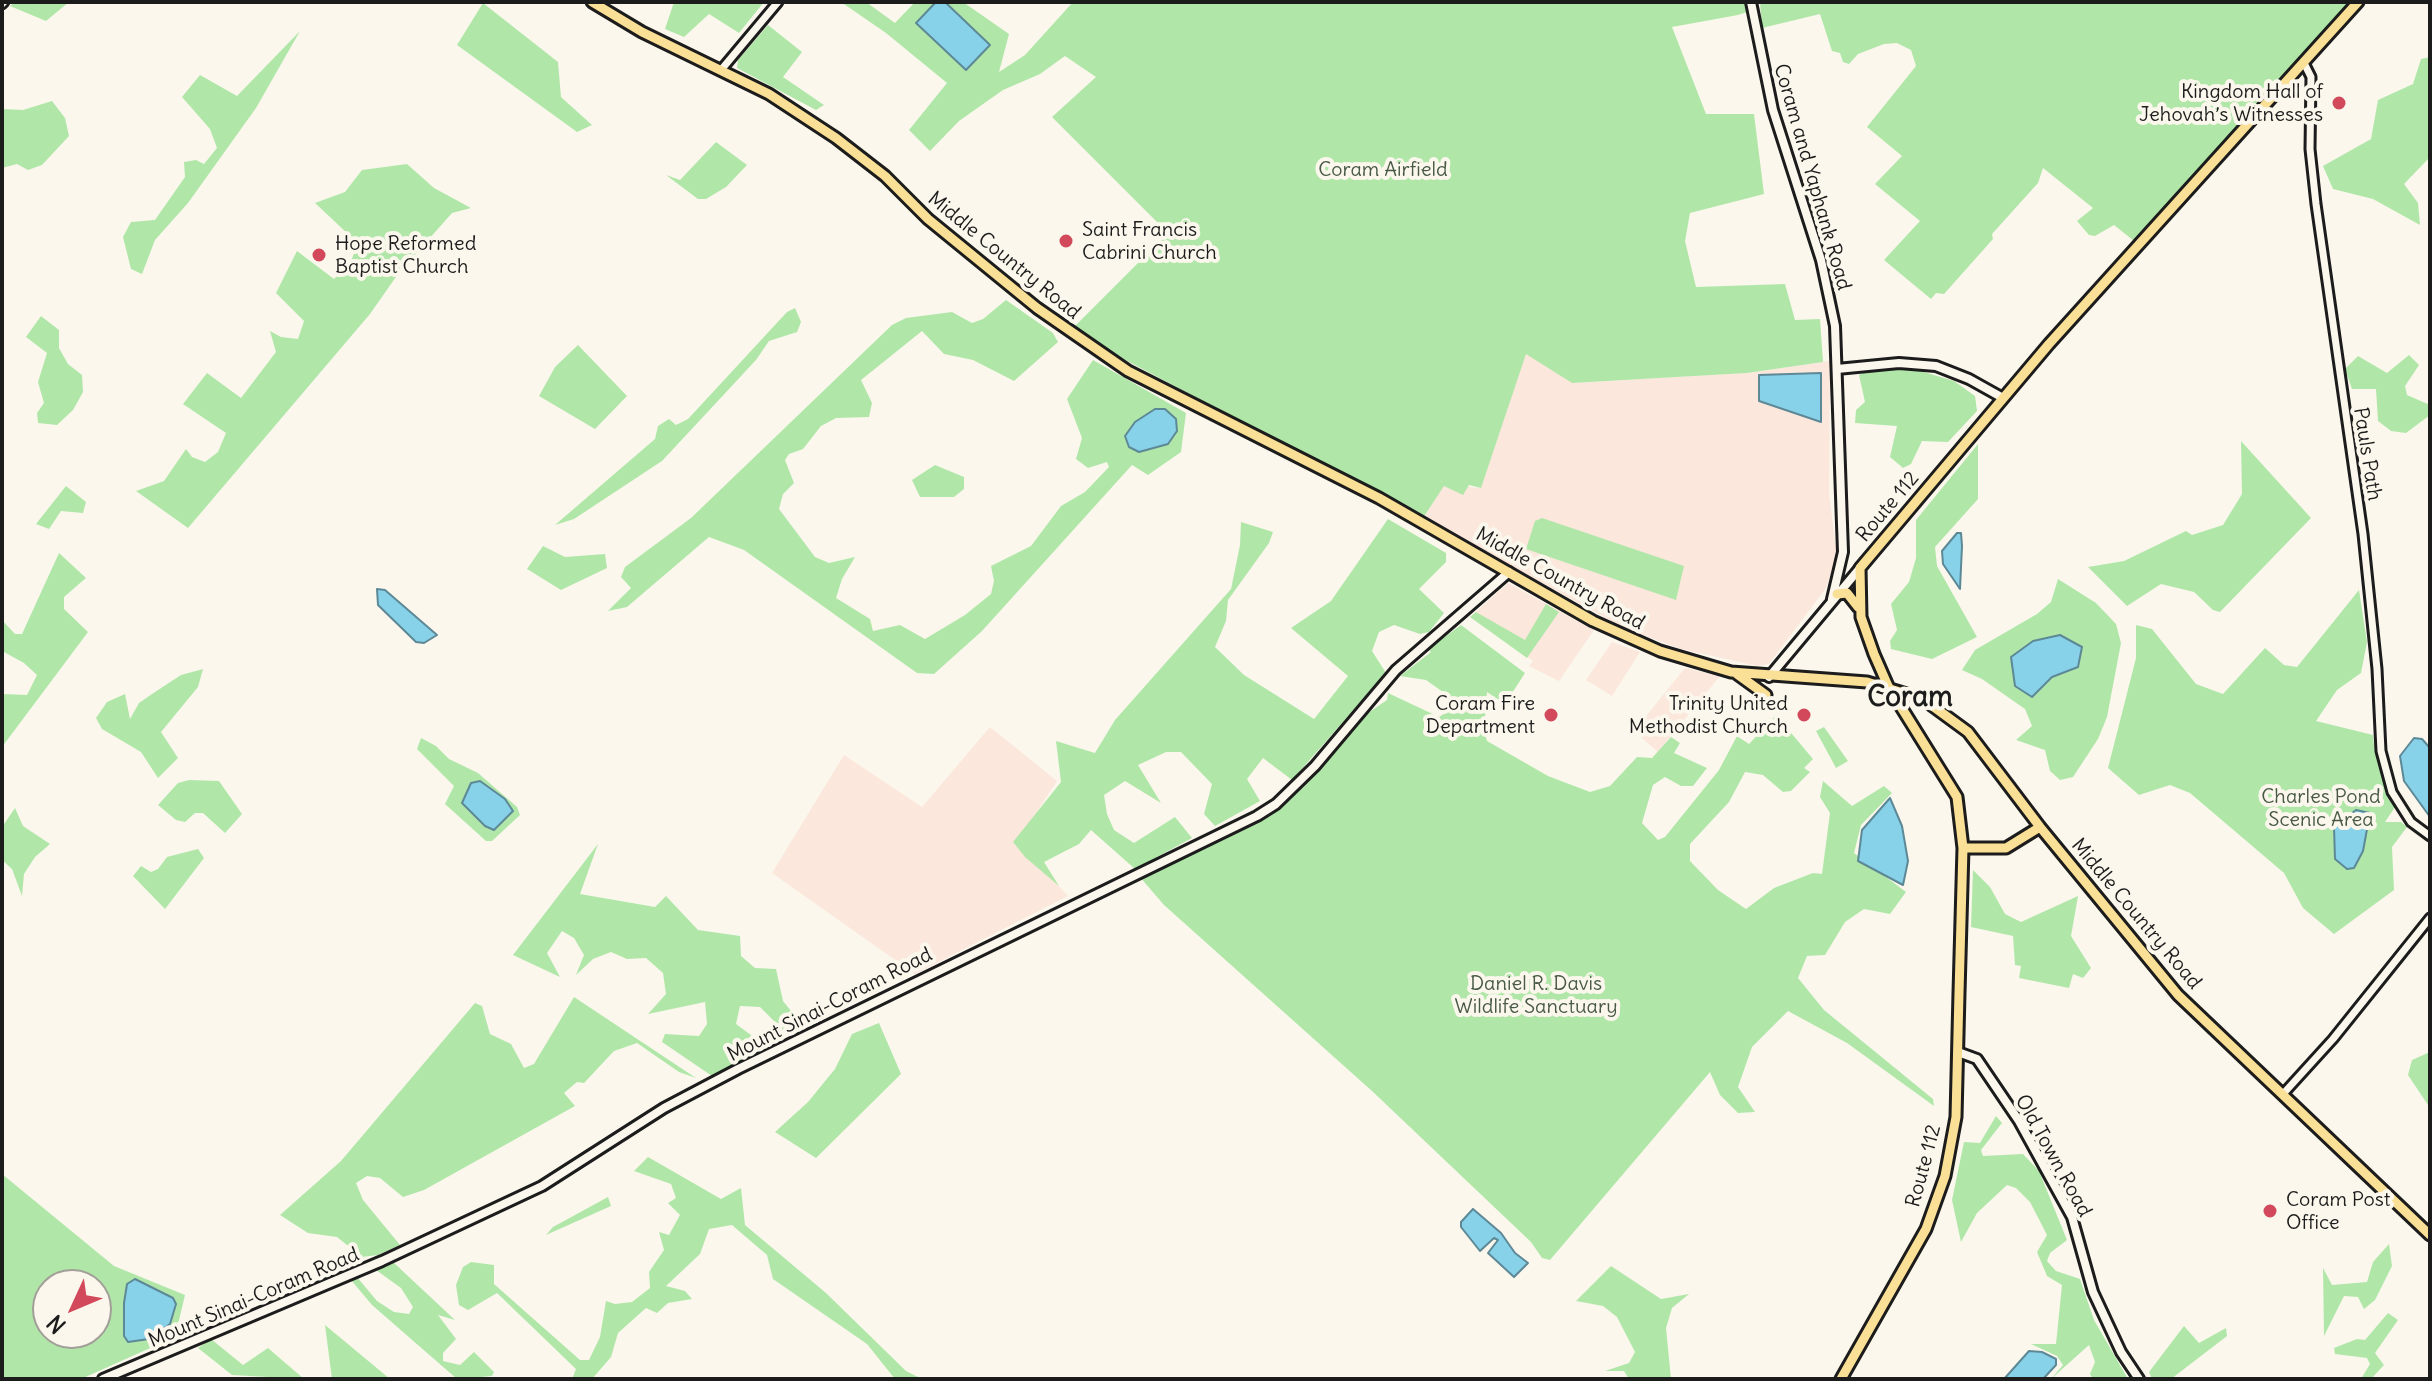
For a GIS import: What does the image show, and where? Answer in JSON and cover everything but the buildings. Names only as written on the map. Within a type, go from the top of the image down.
[{"type":"main road","name":"Middle Country Road","points":[[592,2],[642,32],[769,94],[853,151],[885,176],[928,219],[1037,308],[1128,371],[1315,464],[1623,636],[1686,660],[1734,672],[1888,686],[1923,699],[1968,732],[2040,827],[2178,995],[2430,1235]]},
{"type":"main road","name":"Coram and Yaphank Road","points":[[1751,2],[1779,133],[1824,272],[1835,326],[1838,469],[1843,526],[1841,569],[1835,596]]},
{"type":"main road","name":"Route 112","points":[[1841,1379],[1926,1229],[1945,1176],[1956,1117],[1963,848],[1957,797],[1888,686],[1860,610],[1860,568],[2003,398],[2358,2]]},
{"type":"main road","points":[[1837,369],[1899,363],[1936,366],[2003,398]]},
{"type":"main road","points":[[1769,677],[1860,568]]},
{"type":"main road","name":"Mount Sinai-Coram Road","points":[[103,1379],[382,1261],[542,1186],[664,1108],[738,1069],[1257,816],[1285,797],[1315,766],[1396,670],[1509,572]]},
{"type":"main road","points":[[1835,596],[1847,593],[1860,610]]},
{"type":"main road","points":[[1734,672],[1766,695]]},
{"type":"main road","points":[[1963,848],[2006,848],[2040,827]]},
{"type":"main road","name":"Old Town Road","points":[[1958,1052],[1977,1059],[2019,1121],[2066,1205],[2087,1261],[2093,1292],[2121,1352],[2139,1379]]},
{"type":"street","points":[[721,70],[778,2]]},
{"type":"street","name":"Pauls Path","points":[[2304,63],[2311,77],[2310,149],[2316,204],[2363,534],[2377,669],[2381,751],[2392,792],[2411,822],[2430,836]]},
{"type":"street","points":[[2283,1094],[2333,1039],[2430,918]]},
{"type":"shaded area","points":[[1525,351],[1572,383],[1747,373],[1830,361],[1829,494],[1837,555],[1826,588],[1769,664],[1757,666],[1681,649],[1624,628],[1423,518],[1444,485],[1480,488]]},
{"type":"shaded area","points":[[1508,583],[1594,630],[1559,681],[1529,666],[1533,661],[1470,617]]},
{"type":"shaded area","points":[[1612,642],[1640,652],[1612,696],[1586,680]]},
{"type":"shaded area","points":[[1685,668],[1720,676],[1658,752],[1634,731]]},
{"type":"shaded area","points":[[990,727],[1057,781],[1017,842],[1068,896],[915,974],[772,873],[844,755],[922,807]]},
{"type":"green space","points":[[15,2],[69,2],[46,21],[10,6]]},
{"type":"green space","points":[[674,2],[764,2],[739,33],[709,14],[684,37],[665,29]]},
{"type":"green space","name":"Coram Airfield","points":[[841,2],[866,2],[895,23],[915,2],[936,2],[916,23],[990,45],[945,2],[963,2],[1009,34],[999,72],[1025,55],[1073,2],[1747,2],[1747,12],[1738,15],[1672,27],[1706,114],[1754,114],[1764,194],[1690,213],[1685,241],[1696,287],[1785,284],[1795,320],[1820,319],[1823,362],[1747,373],[1572,383],[1526,354],[1481,488],[1469,485],[1463,495],[1444,486],[1423,518],[1118,356],[1073,328],[1168,233],[1052,117],[1096,77],[1065,56],[1040,74],[1003,90],[959,121],[930,151],[909,130],[947,83],[886,33]]},
{"type":"green space","points":[[1760,2],[2349,2],[2134,241],[2114,225],[2095,236],[2089,235],[2077,221],[2093,208],[2043,168],[2038,183],[1992,234],[1993,239],[1944,294],[1936,293],[1931,299],[1884,260],[1920,221],[1875,184],[1902,156],[1867,127],[1916,66],[1911,50],[1897,43],[1884,44],[1858,54],[1849,64],[1843,62],[1840,53],[1832,51],[1820,14],[1762,28]]},
{"type":"green space","points":[[483,3],[558,62],[561,97],[592,125],[577,132],[457,45]]},
{"type":"green space","points":[[768,25],[802,52],[783,77],[824,105],[816,110],[737,68],[738,60]]},
{"type":"green space","points":[[300,31],[256,108],[188,203],[155,240],[142,274],[131,269],[123,237],[131,222],[155,220],[185,177],[184,162],[196,160],[204,164],[217,148],[210,129],[182,97],[200,75],[237,96]]},
{"type":"green space","points":[[2430,57],[2430,157],[2404,184],[2418,203],[2420,225],[2373,199],[2333,189],[2323,166],[2371,139],[2378,100],[2413,84],[2421,59]]},
{"type":"green space","points":[[52,101],[65,118],[69,136],[42,165],[28,170],[17,164],[2,168],[2,109],[23,110]]},
{"type":"green space","points":[[716,142],[747,165],[726,187],[706,199],[698,199],[666,175],[680,180]]},
{"type":"green space","points":[[407,164],[434,188],[471,208],[452,213],[398,274],[370,314],[188,528],[136,491],[164,481],[186,449],[192,457],[205,462],[218,452],[226,433],[183,404],[207,373],[241,398],[276,352],[270,331],[281,337],[298,339],[304,321],[276,293],[297,251],[334,279],[351,261],[356,248],[348,234],[315,203],[345,192],[362,170]]},
{"type":"green space","points":[[1006,300],[1053,333],[1058,342],[1014,381],[973,360],[944,354],[922,331],[861,380],[872,403],[869,417],[836,418],[821,426],[803,449],[789,454],[785,460],[794,483],[783,494],[779,509],[815,557],[829,563],[855,557],[842,579],[836,598],[870,619],[873,631],[900,625],[925,639],[965,615],[991,594],[994,581],[991,566],[1031,546],[1061,506],[1085,492],[1109,467],[1107,462],[1088,468],[1076,459],[1082,438],[1067,399],[1093,360],[1186,413],[1181,452],[1148,475],[1132,465],[982,631],[934,674],[917,673],[744,550],[709,537],[627,607],[608,611],[631,588],[621,577],[625,567],[691,518],[892,325],[906,318],[952,312],[972,323],[983,319]]},
{"type":"green space","points":[[795,308],[801,322],[797,332],[769,341],[756,360],[662,461],[574,519],[555,525],[655,439],[658,426],[669,419],[676,425],[688,419],[787,312]]},
{"type":"green space","points":[[41,316],[59,330],[59,348],[68,364],[82,375],[83,392],[73,410],[57,425],[38,423],[37,413],[44,403],[38,382],[47,353],[26,337]]},
{"type":"green space","points":[[578,345],[627,396],[595,429],[539,396],[555,367]]},
{"type":"green space","points":[[2409,355],[2419,365],[2405,386],[2407,395],[2430,405],[2430,415],[2406,433],[2391,431],[2378,421],[2376,389],[2352,389],[2345,369],[2358,356],[2387,373]]},
{"type":"green space","points":[[1914,369],[1954,381],[1975,396],[1977,411],[1948,442],[1922,441],[1911,464],[1903,468],[1890,457],[1897,426],[1855,423],[1856,410],[1865,402],[1859,375],[1866,371]]},
{"type":"green space","points":[[2241,441],[2311,518],[2220,612],[2213,610],[2194,592],[2161,584],[2127,606],[2088,567],[2124,561],[2186,531],[2192,535],[2223,525],[2242,494]]},
{"type":"green space","points":[[1978,444],[1978,499],[1935,547],[1937,566],[1977,637],[1932,659],[1891,649],[1890,641],[1897,630],[1891,604],[1909,582],[1916,558],[1916,520]]},
{"type":"green space","points":[[935,465],[964,477],[964,489],[954,497],[920,497],[912,480]]},
{"type":"green space","points":[[66,486],[86,502],[83,513],[61,511],[49,529],[36,524]]},
{"type":"green space","points":[[1542,518],[1684,566],[1676,600],[1526,549],[1535,521]]},
{"type":"green space","points":[[1388,519],[1446,553],[1446,562],[1419,589],[1444,613],[1429,632],[1420,634],[1394,625],[1379,632],[1372,651],[1386,673],[1292,780],[1263,758],[1247,779],[1260,801],[1215,826],[1204,814],[1212,784],[1181,752],[1166,752],[1138,765],[1161,803],[1125,781],[1104,795],[1107,814],[1114,830],[1134,843],[1175,817],[1192,838],[1135,869],[1091,830],[1079,844],[1044,862],[1059,886],[1025,857],[1013,842],[1061,782],[1056,741],[1095,753],[1115,720],[1231,589],[1240,545],[1241,522],[1273,532],[1269,543],[1228,600],[1226,621],[1215,647],[1244,675],[1314,719],[1348,676],[1291,628],[1331,601]]},
{"type":"green space","points":[[543,546],[565,557],[605,554],[607,568],[561,590],[527,569]]},
{"type":"green space","points":[[59,553],[86,578],[64,597],[64,609],[88,632],[2,747],[2,694],[27,695],[37,675],[24,663],[2,651],[2,620],[15,634],[22,634]]},
{"type":"green space","points":[[2058,579],[2096,603],[2116,624],[2121,643],[2107,717],[2098,739],[2073,777],[2060,780],[2050,771],[2045,750],[2016,740],[2032,726],[2025,709],[1982,679],[1962,670],[1975,650],[2037,614],[2051,602]]},
{"type":"green space","name":"Charles Pond Scenic Area","points":[[2359,590],[2367,642],[2361,673],[2337,690],[2316,721],[2373,735],[2374,745],[2380,745],[2384,776],[2397,804],[2385,822],[2401,822],[2407,827],[2392,847],[2394,890],[2334,934],[2303,908],[2284,873],[2190,793],[2170,785],[2139,795],[2108,768],[2136,658],[2136,625],[2152,629],[2196,684],[2223,694],[2265,648],[2284,665],[2297,667]]},
{"type":"green space","points":[[1546,604],[1559,612],[1527,658],[1470,617],[1476,612],[1525,640]]},
{"type":"green space","name":"Daniel R. Davis Wildlife Sanctuary","points":[[1461,625],[1525,673],[1505,704],[1487,692],[1484,730],[1487,741],[1548,776],[1590,792],[1610,786],[1637,757],[1652,758],[1671,737],[1680,743],[1674,753],[1707,768],[1693,786],[1681,786],[1665,777],[1653,785],[1642,823],[1658,840],[1665,837],[1719,770],[1737,736],[1749,744],[1776,715],[1813,759],[1804,768],[1810,772],[1791,791],[1783,792],[1763,775],[1745,772],[1729,802],[1690,844],[1690,861],[1718,890],[1746,909],[1774,888],[1813,873],[1822,874],[1830,813],[1820,797],[1823,781],[1852,806],[1884,786],[1892,793],[1861,825],[1854,853],[1906,892],[1890,914],[1864,909],[1845,922],[1825,955],[1807,956],[1798,978],[1824,1010],[1933,1099],[1934,1106],[1847,1043],[1788,1011],[1752,1047],[1738,1087],[1755,1112],[1738,1113],[1720,1095],[1710,1072],[1550,1260],[1542,1258],[1531,1242],[1372,1091],[1164,905],[1139,876],[1272,815],[1304,785],[1365,715],[1387,700],[1388,693],[1439,717],[1453,708],[1450,697],[1426,680],[1400,676],[1431,652],[1428,649]]},
{"type":"green space","points":[[203,669],[198,687],[161,732],[178,758],[158,778],[141,752],[102,729],[96,718],[107,702],[125,694],[130,719],[139,703],[155,692],[181,675]]},
{"type":"green space","points":[[1824,727],[1848,761],[1836,768],[1816,731]]},
{"type":"green space","points":[[421,738],[436,746],[449,759],[478,773],[517,807],[520,815],[492,841],[486,841],[445,804],[454,786],[417,749]]},
{"type":"green space","points":[[189,780],[219,781],[242,814],[225,833],[203,813],[195,813],[185,822],[176,820],[158,805],[178,783]]},
{"type":"green space","points":[[15,808],[23,826],[50,844],[35,857],[24,874],[22,896],[12,869],[2,860],[2,827]]},
{"type":"green space","points":[[598,844],[580,894],[655,907],[666,896],[698,930],[740,936],[741,956],[755,968],[776,969],[783,1001],[800,1022],[787,1034],[760,1007],[740,1006],[736,1024],[767,1047],[712,1076],[662,1042],[665,1034],[699,1036],[707,1024],[705,1002],[648,1014],[666,994],[663,973],[646,958],[627,959],[611,952],[593,959],[576,975],[584,955],[574,938],[562,931],[547,953],[560,977],[513,955]]},
{"type":"green space","points":[[198,849],[204,858],[165,909],[133,876],[141,866],[151,872],[158,869],[167,857]]},
{"type":"green space","points":[[1973,870],[1990,887],[2005,914],[2021,922],[2078,896],[2071,936],[2091,968],[2083,978],[2073,974],[2069,988],[2019,978],[2021,966],[2015,965],[2013,936],[1971,927]]},
{"type":"green space","points":[[574,997],[696,1078],[679,1072],[637,1043],[614,1051],[584,1083],[577,1082],[564,1093],[575,1106],[424,1190],[403,1197],[380,1178],[367,1176],[356,1183],[363,1200],[400,1245],[378,1255],[362,1257],[337,1237],[308,1233],[280,1215],[341,1161],[475,1003],[482,1006],[490,1034],[511,1044],[524,1068],[534,1064]]},
{"type":"green space","points":[[879,1023],[901,1074],[816,1158],[775,1132],[808,1102],[835,1069],[852,1034]]},
{"type":"green space","points":[[2430,1052],[2430,1108],[2408,1075],[2412,1060]]},
{"type":"green space","points":[[1996,1116],[2002,1123],[1981,1150],[1983,1156],[2023,1154],[2039,1171],[2067,1240],[2050,1253],[2047,1261],[2056,1271],[2080,1279],[2094,1320],[2128,1379],[2093,1379],[2090,1374],[2095,1362],[2089,1345],[2051,1379],[2063,1365],[2057,1356],[2031,1344],[2056,1344],[2062,1285],[2047,1276],[2037,1252],[2047,1235],[2030,1202],[2016,1188],[2007,1185],[1977,1213],[1961,1242],[1952,1200],[1964,1142],[1980,1143]]},
{"type":"green space","points":[[648,1157],[721,1199],[741,1188],[745,1225],[826,1293],[906,1371],[922,1379],[895,1379],[867,1344],[773,1279],[767,1255],[732,1225],[709,1229],[700,1254],[666,1286],[685,1291],[692,1299],[668,1303],[657,1313],[646,1308],[618,1333],[611,1357],[592,1379],[572,1379],[576,1369],[497,1293],[468,1310],[459,1305],[456,1285],[463,1267],[471,1262],[494,1265],[494,1284],[580,1360],[589,1360],[600,1337],[606,1301],[615,1304],[632,1302],[650,1288],[649,1272],[664,1250],[659,1232],[669,1235],[680,1215],[668,1203],[676,1198],[671,1184],[634,1171]]},
{"type":"green space","points":[[2,1174],[114,1266],[185,1295],[175,1337],[81,1379],[2,1379]]},
{"type":"green space","points":[[608,1197],[611,1206],[546,1235],[553,1227]]},
{"type":"green space","points":[[2389,1244],[2392,1266],[2375,1300],[2364,1309],[2358,1297],[2344,1296],[2324,1336],[2323,1268],[2332,1285],[2367,1282],[2373,1262]]},
{"type":"green space","points":[[393,1262],[455,1320],[438,1315],[456,1339],[443,1353],[443,1361],[460,1365],[474,1352],[494,1372],[492,1376],[457,1379],[372,1305],[351,1280],[357,1277],[377,1301],[394,1312],[409,1314],[413,1307],[401,1288],[376,1270]]},
{"type":"green space","points":[[1611,1266],[1661,1299],[1689,1294],[1672,1308],[1666,1328],[1671,1379],[1629,1379],[1624,1371],[1605,1371],[1629,1363],[1635,1352],[1617,1317],[1603,1306],[1576,1301]]},
{"type":"green space","points":[[2388,1313],[2398,1320],[2375,1353],[2384,1365],[2371,1379],[2361,1379],[2370,1364],[2367,1358],[2335,1354],[2334,1348],[2357,1339],[2365,1340]]},
{"type":"green space","points":[[325,1325],[390,1379],[332,1379]]},
{"type":"green space","points":[[2184,1326],[2199,1343],[2226,1328],[2227,1336],[2171,1379],[2152,1379],[2149,1372]]},
{"type":"green space","points":[[211,1339],[243,1365],[268,1348],[304,1379],[232,1375],[198,1348]]},
{"type":"water","points":[[936,2],[945,2],[990,45],[966,70],[916,23]]},
{"type":"water","points":[[1821,373],[1821,422],[1759,401],[1759,375]]},
{"type":"water","points":[[1155,409],[1165,409],[1176,419],[1177,431],[1168,444],[1139,452],[1129,447],[1125,436],[1135,422]]},
{"type":"water","points":[[1957,533],[1961,533],[1962,546],[1960,589],[1943,564],[1942,551]]},
{"type":"water","points":[[377,589],[385,590],[437,635],[424,643],[416,642],[378,605]]},
{"type":"water","points":[[2060,635],[2082,647],[2078,667],[2052,677],[2032,697],[2015,686],[2011,657],[2033,641]]},
{"type":"water","points":[[2414,738],[2422,739],[2430,748],[2430,817],[2404,781],[2400,756]]},
{"type":"water","points":[[480,781],[505,799],[513,811],[494,830],[485,826],[462,803],[471,783]]},
{"type":"water","points":[[1890,798],[1902,826],[1908,861],[1903,885],[1858,861],[1862,830]]},
{"type":"water","points":[[2356,810],[2370,813],[2363,851],[2354,868],[2347,869],[2335,859],[2334,827]]},
{"type":"water","points":[[1473,1209],[1501,1233],[1515,1253],[1528,1263],[1514,1277],[1488,1253],[1498,1240],[1494,1238],[1480,1251],[1461,1227],[1461,1222]]},
{"type":"water","points":[[135,1279],[173,1298],[176,1304],[170,1324],[149,1339],[128,1342],[124,1336],[124,1303],[127,1284]]},
{"type":"water","points":[[2029,1351],[2042,1352],[2056,1359],[2056,1365],[2043,1379],[2004,1379]]},
{"type":"place","name":"Kingdom Hall of Jehovah’s Witnesses","points":[[2339,103]]},
{"type":"place","name":"Saint Francis Cabrini Church","points":[[1066,241]]},
{"type":"place","name":"Hope Reformed Baptist Church","points":[[319,255]]},
{"type":"place","name":"Coram Fire Department","points":[[1551,715]]},
{"type":"place","name":"Trinity United Methodist Church","points":[[1804,715]]},
{"type":"place","name":"Coram Post Office","points":[[2270,1211]]},
{"type":"district","name":"Coram","points":[[1910,698]]}]
